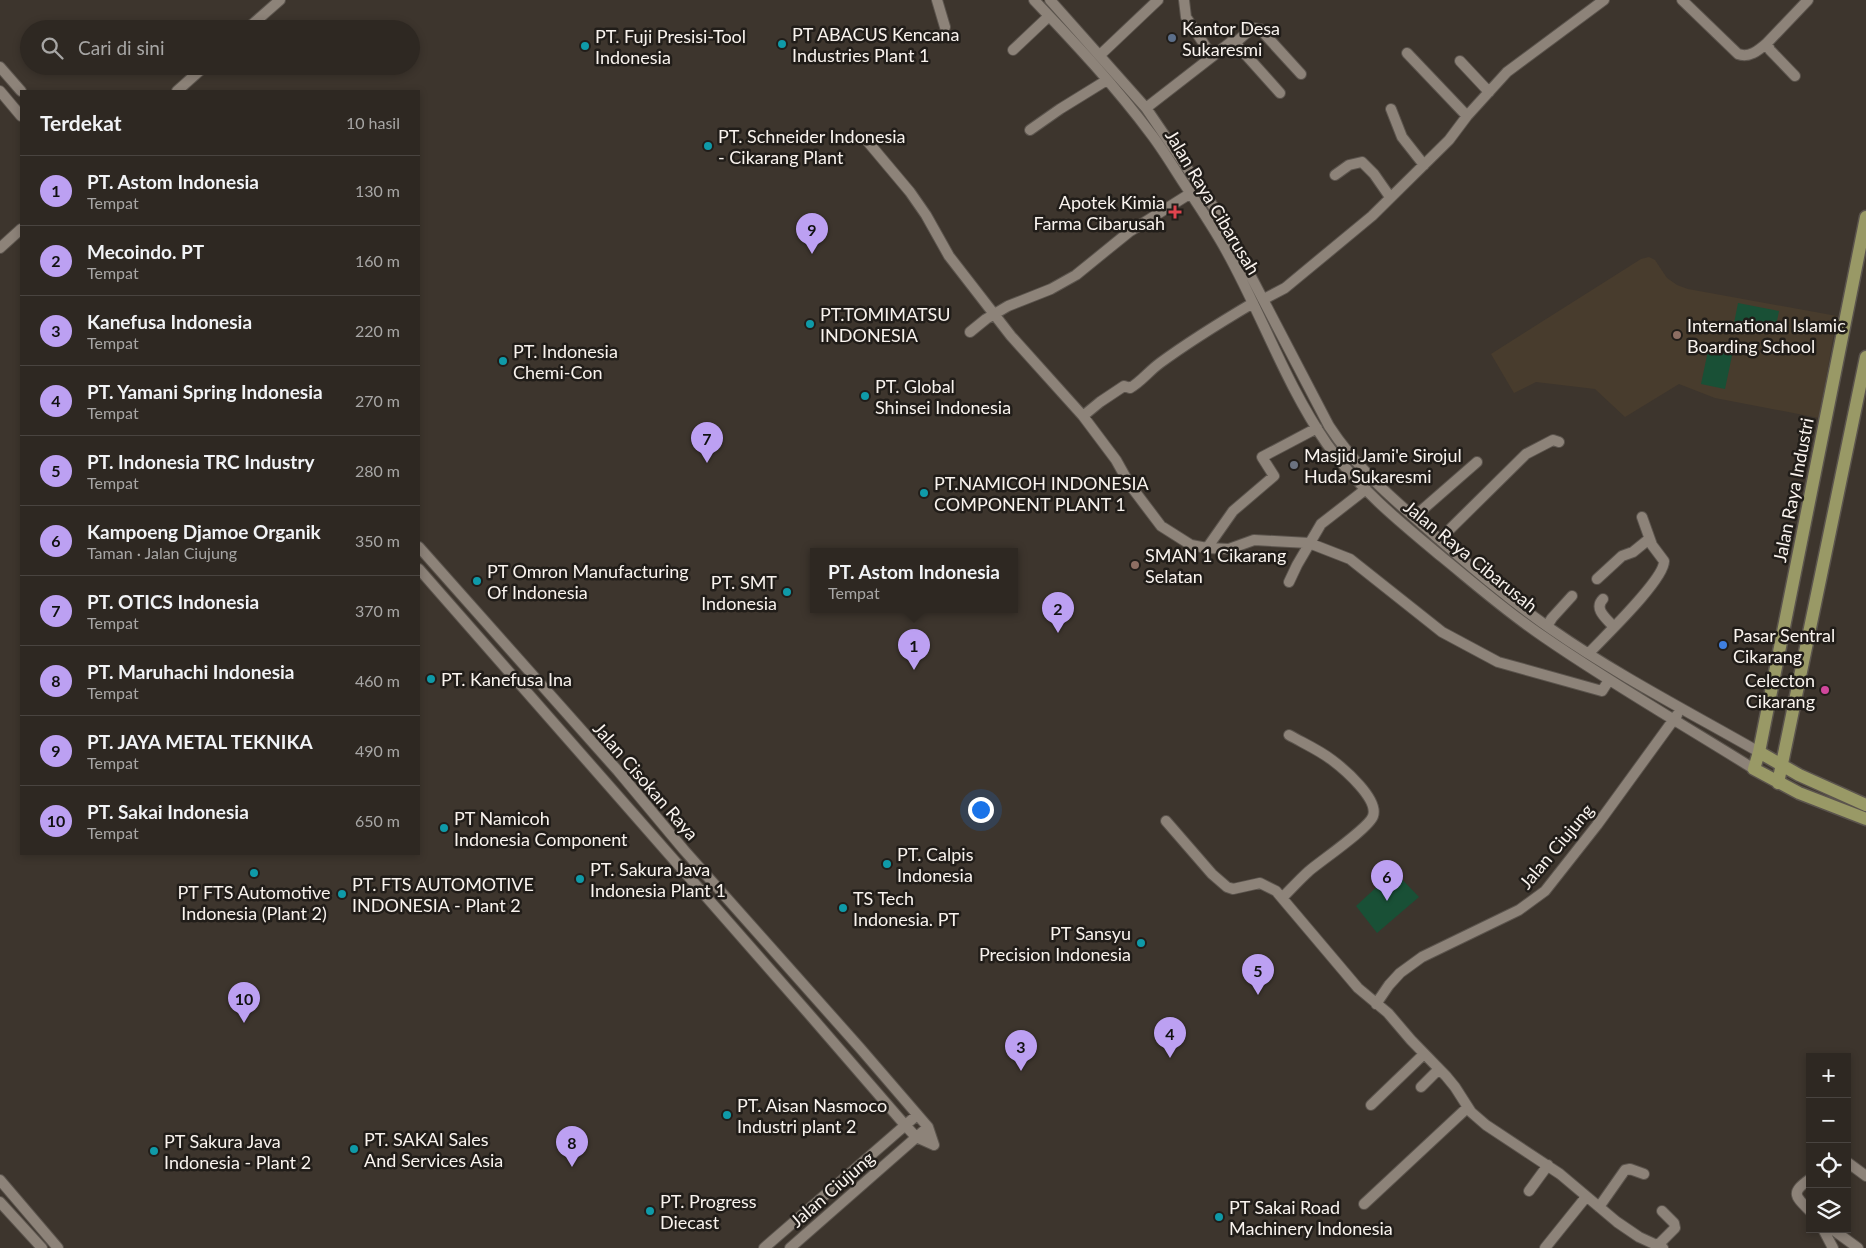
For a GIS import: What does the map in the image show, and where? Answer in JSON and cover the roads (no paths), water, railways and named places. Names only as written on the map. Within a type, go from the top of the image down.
[{"type":"main road","name":"Jalan Raya Industri","points":[[1754,769],[1759,752],[1866,217]]},
{"type":"main road","points":[[1778,783],[1866,357]]},
{"type":"main road","name":"Jalan Raya Cibarusah","points":[[1759,752],[1806,779],[1866,804]]},
{"type":"main road","name":"Jalan Raya Cibarusah","points":[[1754,769],[1778,783],[1866,819]]},
{"type":"street","points":[[257,20],[280,0]]},
{"type":"street","points":[[937,0],[945,27]]},
{"type":"street","name":"Jalan Raya Cibarusah","points":[[1034,0],[1109,77],[1146,108],[1217,212],[1334,435],[1389,496],[1472,567],[1547,626],[1634,682],[1759,752]]},
{"type":"street","name":"Jalan Raya Cibarusah","points":[[1050,0],[1100,55],[1109,77],[1152,135],[1191,193],[1221,241],[1317,428],[1326,442],[1366,489],[1380,504],[1422,540],[1542,636],[1609,680],[1754,769]]},
{"type":"street","points":[[1100,55],[1158,0]]},
{"type":"street","points":[[1184,0],[1186,17],[1212,56]]},
{"type":"street","points":[[1264,299],[1285,288],[1358,229],[1449,140],[1467,116],[1516,65],[1604,0]]},
{"type":"street","points":[[1682,0],[1738,54],[1745,55],[1753,54],[1767,43],[1808,0]]},
{"type":"street","points":[[1013,50],[1049,16]]},
{"type":"street","points":[[1235,44],[1252,28],[1260,29],[1301,74]]},
{"type":"street","points":[[1146,108],[1231,42],[1280,93]]},
{"type":"street","points":[[1767,43],[1770,50],[1795,76]]},
{"type":"street","points":[[1407,53],[1467,116]]},
{"type":"street","points":[[1460,61],[1489,92]]},
{"type":"street","points":[[0,67],[20,90]]},
{"type":"street","points":[[178,90],[195,75]]},
{"type":"street","points":[[1030,130],[1109,77]]},
{"type":"street","points":[[0,91],[20,115]]},
{"type":"street","points":[[1391,110],[1402,137],[1424,165]]},
{"type":"street","points":[[868,142],[910,192],[946,252],[994,314],[1021,348],[1084,416],[1160,526],[1191,544],[1206,548],[1229,549],[1254,540],[1309,543],[1350,559],[1442,632],[1498,662],[1602,691],[1609,680]]},
{"type":"street","points":[[1336,175],[1349,165],[1362,162],[1374,174],[1390,197]]},
{"type":"street","points":[[970,332],[1008,306],[1061,284],[1076,275],[1129,232],[1191,193]]},
{"type":"street","points":[[0,248],[20,230]]},
{"type":"street","points":[[1084,416],[1100,402],[1124,386],[1130,388],[1136,385],[1160,363],[1214,326],[1253,303]]},
{"type":"street","points":[[1206,548],[1233,511],[1274,476],[1262,457],[1317,428]]},
{"type":"street","points":[[1326,442],[1334,435]]},
{"type":"street","points":[[1440,539],[1526,454],[1553,440],[1560,442]]},
{"type":"street","points":[[1414,517],[1477,462]]},
{"type":"street","points":[[1358,480],[1366,472]]},
{"type":"street","points":[[1289,582],[1309,543],[1326,519],[1366,489]]},
{"type":"street","points":[[1589,653],[1641,598],[1663,570],[1664,561],[1649,539],[1642,517]]},
{"type":"street","points":[[1597,579],[1622,556],[1633,552],[1649,539]]},
{"type":"street","name":"Jalan Cisokan Raya","points":[[420,548],[618,771],[690,857],[928,1127]]},
{"type":"street","name":"Jalan Cisokan Raya","points":[[420,570],[916,1137]]},
{"type":"street","points":[[1547,626],[1565,602],[1572,596]]},
{"type":"street","points":[[1603,599],[1600,603],[1600,611],[1614,627]]},
{"type":"street","name":"Jalan Ciujung","points":[[1376,1004],[1400,973],[1422,957],[1518,910],[1544,891],[1602,818],[1683,708]]},
{"type":"street","points":[[1282,898],[1309,872],[1365,827],[1374,816],[1373,803],[1369,796],[1332,760],[1289,735]]},
{"type":"street","points":[[1166,821],[1212,874],[1227,887],[1233,889],[1260,883],[1270,887],[1282,898],[1350,979],[1388,1013],[1455,1087],[1468,1108],[1486,1126],[1548,1165],[1617,1222],[1660,1247],[1675,1228],[1674,1223],[1662,1211]]},
{"type":"street","points":[[1371,1105],[1424,1054]]},
{"type":"street","points":[[1421,1087],[1439,1070]]},
{"type":"street","points":[[1364,1204],[1468,1108]]},
{"type":"street","points":[[764,1248],[917,1115]]},
{"type":"street","points":[[916,1137],[934,1145],[928,1127]]},
{"type":"street","name":"Jalan Ciujung","points":[[790,1248],[928,1127]]},
{"type":"street","points":[[1529,1191],[1548,1165]]},
{"type":"street","points":[[1851,1165],[1866,1176]]},
{"type":"street","points":[[1599,1207],[1625,1170],[1630,1168],[1644,1174]]},
{"type":"street","points":[[0,1180],[58,1248]]},
{"type":"street","points":[[1806,1183],[1799,1187],[1796,1192],[1797,1198],[1806,1207]]},
{"type":"street","points":[[1545,1248],[1586,1197]]},
{"type":"street","points":[[0,1202],[42,1248]]},
{"type":"street","points":[[1825,1233],[1833,1248]]},
{"type":"street","points":[[1837,1233],[1858,1248]]},
{"type":"place","name":"Kantor Desa Sukaresmi","points":[[1172,38]]},
{"type":"place","name":"PT ABACUS Kencana Industries Plant 1","points":[[782,44]]},
{"type":"place","name":"PT. Fuji Presisi-Tool Indonesia","points":[[585,46]]},
{"type":"place","name":"PT. Schneider Indonesia - Cikarang Plant","points":[[708,146]]},
{"type":"place","name":"Apotek Kimia Farma Cibarusah","points":[[1175,212]]},
{"type":"place","name":"PT. JAYA METAL TEKNIKA","points":[[812,254]]},
{"type":"place","name":"PT.TOMIMATSU INDONESIA","points":[[810,324]]},
{"type":"place","name":"International Islamic Boarding School","points":[[1677,335]]},
{"type":"place","name":"PT. Indonesia Chemi-Con","points":[[503,361]]},
{"type":"place","name":"PT. Global Shinsei Indonesia","points":[[865,396]]},
{"type":"place","name":"PT. OTICS Indonesia","points":[[707,463]]},
{"type":"place","name":"Masjid Jami'e Sirojul Huda Sukaresmi","points":[[1294,465]]},
{"type":"place","name":"PT.NAMICOH INDONESIA COMPONENT PLANT 1","points":[[924,493]]},
{"type":"place","name":"SMAN 1 Cikarang Selatan","points":[[1135,565]]},
{"type":"place","name":"PT Omron Manufacturing Of Indonesia","points":[[477,581]]},
{"type":"place","name":"PT. SMT Indonesia","points":[[787,592]]},
{"type":"place","name":"Mecoindo. PT","points":[[1058,633]]},
{"type":"place","name":"Pasar Sentral Cikarang","points":[[1723,645]]},
{"type":"place","name":"PT. Astom Indonesia","points":[[914,670]]},
{"type":"place","name":"PT. Kanefusa Ina","points":[[431,679]]},
{"type":"place","name":"Celecton Cikarang","points":[[1825,690]]},
{"type":"place","name":"PT Namicoh Indonesia Component","points":[[444,828]]},
{"type":"place","name":"PT. Calpis Indonesia","points":[[887,864]]},
{"type":"place","name":"PT FTS Automotive Indonesia (Plant 2)","points":[[254,873]]},
{"type":"place","name":"PT. Sakura Java Indonesia Plant 1","points":[[580,879]]},
{"type":"place","name":"PT. FTS AUTOMOTIVE INDONESIA - Plant 2","points":[[342,894]]},
{"type":"place","name":"Kampoeng Djamoe Organik","points":[[1387,901]]},
{"type":"place","name":"TS Tech Indonesia. PT","points":[[843,908]]},
{"type":"place","name":"PT Sansyu Precision Indonesia","points":[[1141,943]]},
{"type":"place","name":"PT. Indonesia TRC Industry","points":[[1258,995]]},
{"type":"place","name":"PT. Sakai Indonesia","points":[[244,1023]]},
{"type":"place","name":"PT. Yamani Spring Indonesia","points":[[1170,1058]]},
{"type":"place","name":"Kanefusa Indonesia","points":[[1021,1071]]},
{"type":"place","name":"PT. Aisan Nasmoco Industri plant 2","points":[[727,1115]]},
{"type":"place","name":"PT. SAKAI Sales And Services Asia","points":[[354,1149]]},
{"type":"place","name":"PT Sakura Java Indonesia - Plant 2","points":[[154,1151]]},
{"type":"place","name":"PT. Maruhachi Indonesia","points":[[572,1167]]},
{"type":"place","name":"PT. Progress Diecast","points":[[650,1211]]},
{"type":"place","name":"PT Sakai Road Machinery Indonesia","points":[[1219,1217]]}]
